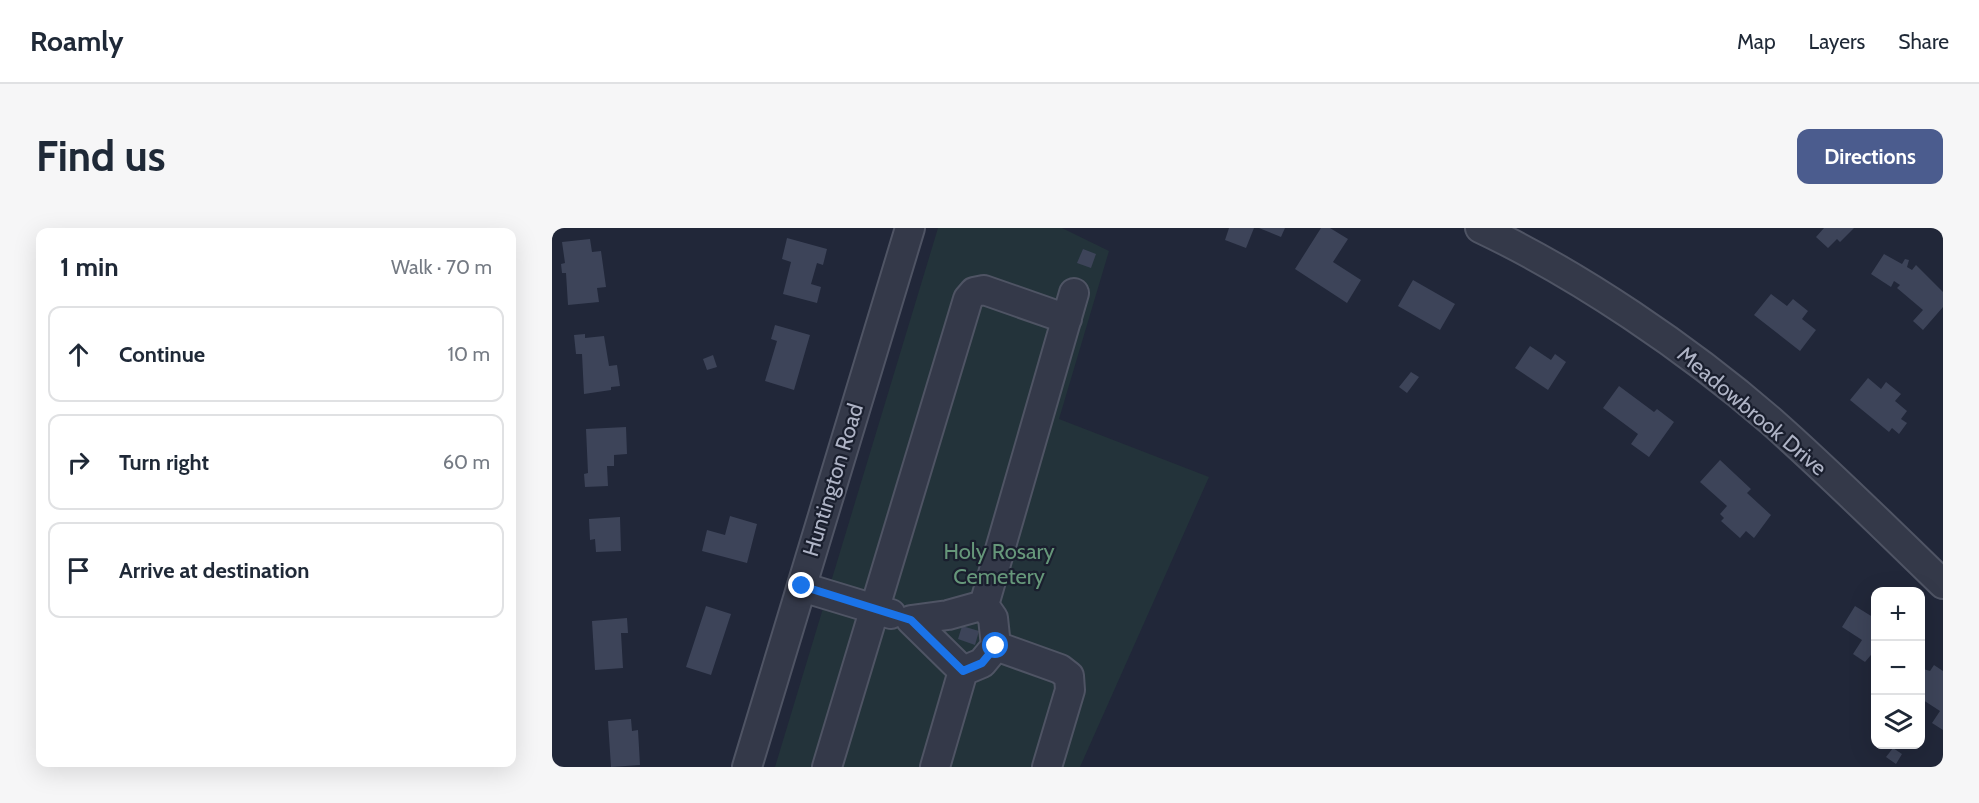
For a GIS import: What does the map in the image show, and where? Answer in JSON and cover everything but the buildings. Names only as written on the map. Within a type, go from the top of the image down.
[{"type":"street","name":"Huntington Road","points":[[747,767],[910,228]]},
{"type":"street","name":"Meadowbrook Drive","points":[[1480,228],[1594,290],[1717,376],[1831,476],[1943,584]]},
{"type":"street","points":[[827,767],[971,295],[984,290],[1071,306],[984,605]]},
{"type":"street","points":[[802,586],[911,620],[948,615],[984,605]]},
{"type":"street","points":[[963,671],[982,663],[996,646],[993,618],[984,605]]},
{"type":"street","points":[[911,620],[963,671]]},
{"type":"street","points":[[996,646],[1060,669],[1070,676],[1070,690],[1047,767]]},
{"type":"street","points":[[935,767],[963,671]]},
{"type":"green space","name":"Holy Rosary Cemetery","points":[[938,228],[1062,228],[1109,251],[1059,419],[1209,477],[1080,767],[775,767]]},
{"type":"route","points":[[802,586],[911,620],[963,671],[982,663],[996,646]]}]
